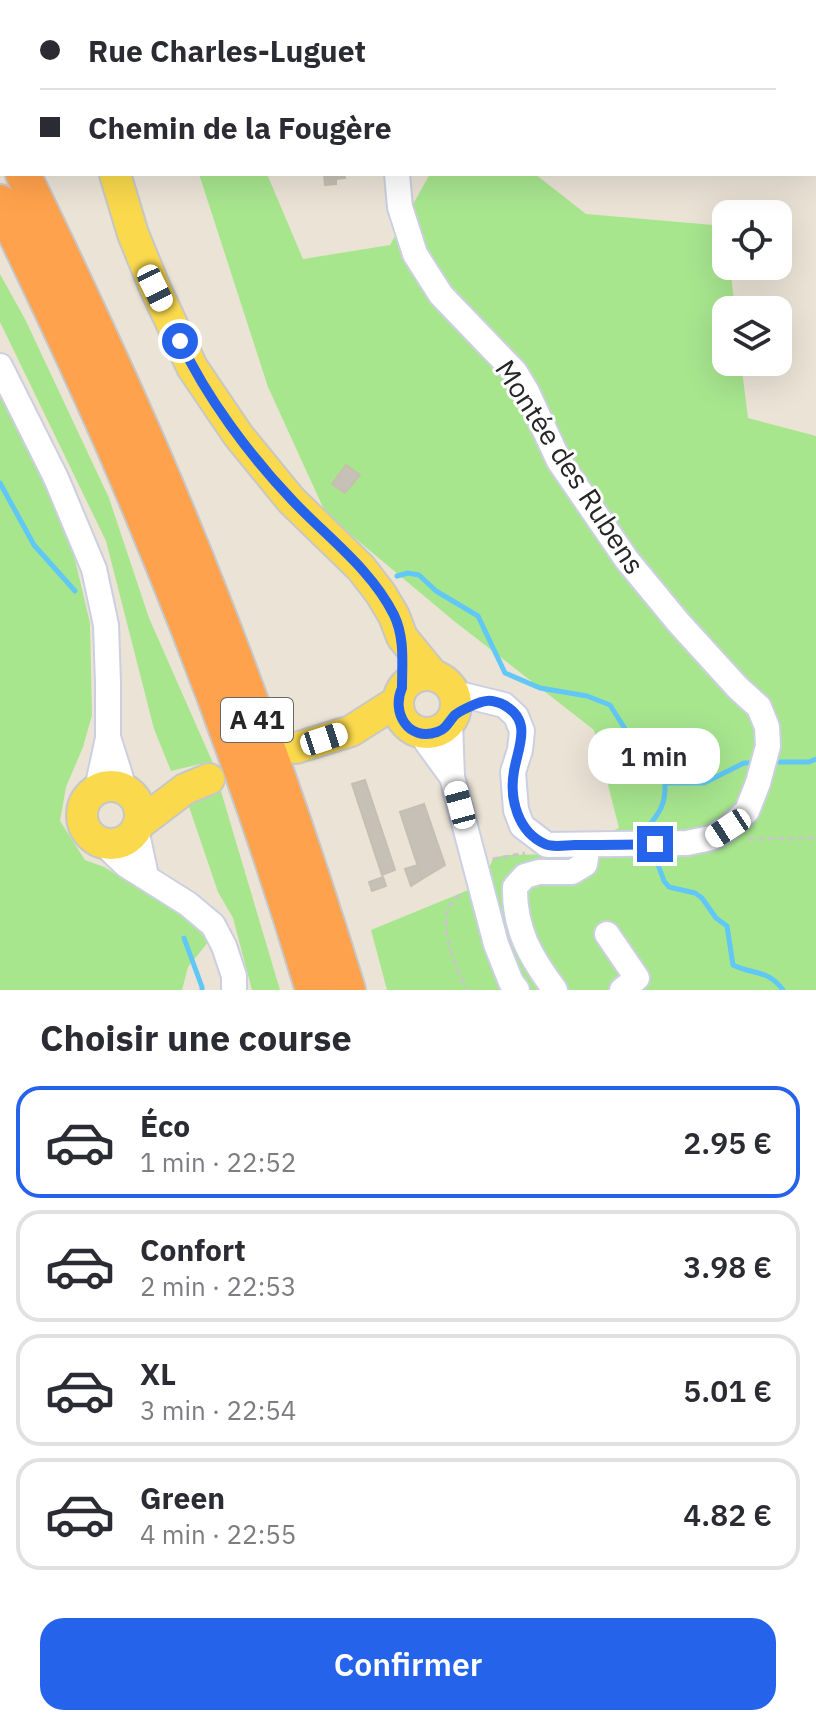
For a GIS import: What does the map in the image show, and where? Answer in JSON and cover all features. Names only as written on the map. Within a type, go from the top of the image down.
[{"type":"highway","name":"A 41","points":[[24,176],[117,373],[213,601],[294,824],[348,990]]},
{"type":"highway","name":"A 41","points":[[0,202],[74,358],[189,630],[267,847],[313,990]]},
{"type":"main road","points":[[116,176],[133,234],[192,367],[238,435],[291,500],[361,568],[381,594],[402,637],[448,701]]},
{"type":"main road","points":[[402,637],[406,712]]},
{"type":"main road","points":[[406,712],[409,681],[418,676],[448,701]]},
{"type":"main road","points":[[406,712],[437,732],[448,701]]},
{"type":"main road","points":[[296,748],[406,712]]},
{"type":"main road","points":[[117,790],[138,804],[138,826],[121,842],[104,844],[89,835],[82,821],[81,812],[89,795],[117,790],[197,784],[138,826]]},
{"type":"street","name":"Montée des Rubens","points":[[397,176],[400,207],[415,254],[441,295],[515,372],[559,461],[627,560],[678,622],[759,707],[767,727],[768,746],[758,783],[747,811],[711,838]]},
{"type":"street","points":[[0,366],[56,478],[94,569],[106,625],[108,738],[117,790]]},
{"type":"street","points":[[517,990],[496,944],[484,872],[452,777],[448,701],[488,700],[504,705],[516,716],[522,731],[513,772],[516,810],[522,826],[547,845],[687,843],[711,838]]},
{"type":"street","points":[[406,712],[452,777]]},
{"type":"street","points":[[138,826],[146,876]]},
{"type":"street","points":[[104,844],[126,865],[188,904],[213,925],[234,976],[234,990]]},
{"type":"street","points":[[555,990],[521,936],[514,905],[515,887],[525,876],[539,872],[572,872],[585,864],[588,845]]},
{"type":"street","points":[[607,934],[637,986]]},
{"type":"path","points":[[711,838],[816,838]]},
{"type":"path","points":[[467,990],[455,965],[447,937],[446,919],[453,899],[484,872],[513,854],[542,852],[547,845]]},
{"type":"green space","points":[[200,176],[268,176],[303,259],[390,245],[429,176],[538,176],[586,214],[712,225],[712,280],[732,280],[733,296],[712,296],[712,376],[743,376],[748,418],[816,436],[816,990],[387,990],[371,930],[488,882],[487,874],[493,858],[558,854],[619,828],[594,730],[454,621],[326,514],[268,387]]},
{"type":"green space","points":[[0,274],[25,319],[109,498],[149,618],[212,761],[280,990],[252,990],[233,918],[218,892],[186,798],[211,769],[200,764],[171,771],[154,729],[106,541],[0,322]]},
{"type":"green space","points":[[0,396],[68,530],[90,623],[92,715],[83,747],[66,787],[60,821],[85,860],[104,867],[175,909],[209,941],[188,967],[182,990],[0,990]]},
{"type":"building","points":[[324,176],[344,176],[336,179],[336,184],[325,185]]},
{"type":"building","points":[[346,465],[360,475],[345,493],[332,484]]},
{"type":"building","points":[[365,780],[395,870],[382,875],[352,784]]},
{"type":"building","points":[[424,804],[445,865],[422,879],[400,812]]},
{"type":"building","points":[[418,865],[422,879],[411,886],[405,869]]},
{"type":"building","points":[[383,877],[386,886],[372,891],[369,882]]},
{"type":"waterway","points":[[0,483],[34,545],[75,591]]},
{"type":"waterway","points":[[397,576],[408,573],[419,575],[436,591],[478,616],[505,673],[540,688],[587,696],[610,705],[665,783],[704,783],[744,763],[755,763]]},
{"type":"waterway","points":[[769,762],[809,762],[816,759]]},
{"type":"waterway","points":[[644,837],[662,804],[665,783]]},
{"type":"waterway","points":[[653,851],[669,887],[695,893],[727,926],[733,965],[766,975],[783,990]]},
{"type":"waterway","points":[[184,938],[202,990]]},
{"type":"route","points":[[180,341],[192,367],[238,435],[291,500],[361,568],[394,616],[402,637],[402,688],[398,708],[406,725],[426,734],[437,732],[447,726],[455,713],[488,700],[504,705],[516,716],[522,731],[513,772],[513,792],[522,826],[547,845],[655,844]]}]
